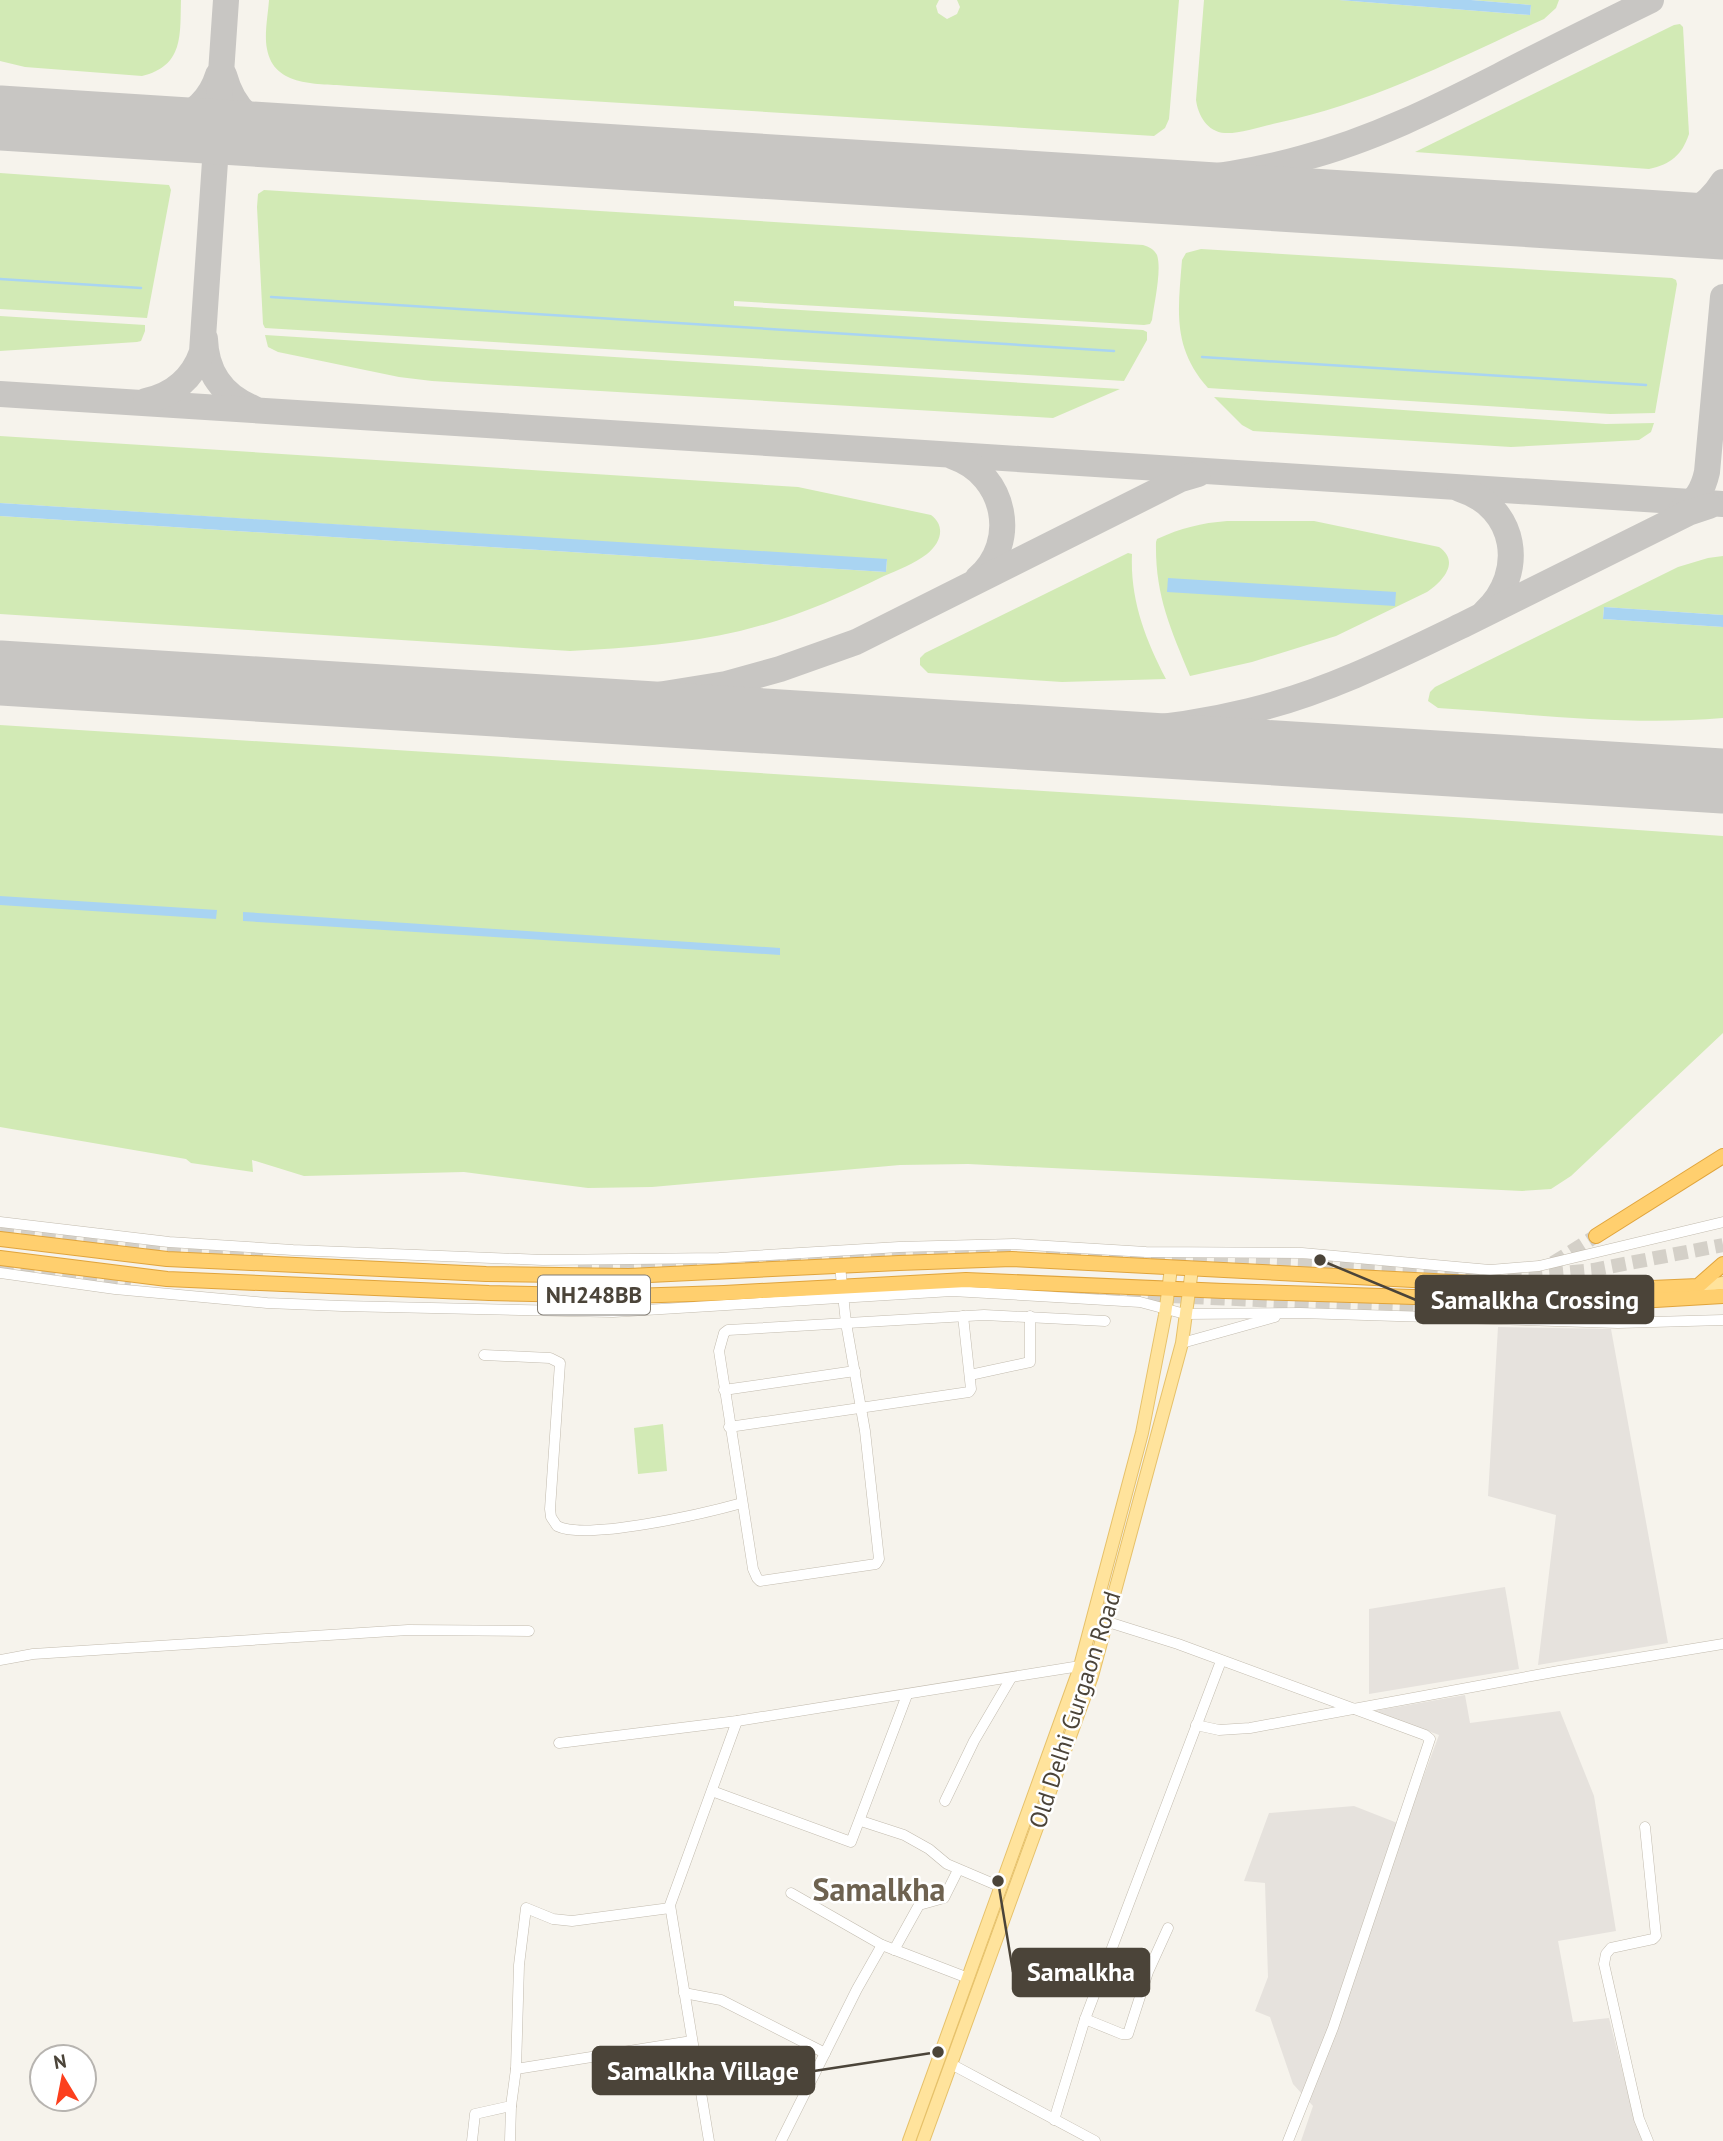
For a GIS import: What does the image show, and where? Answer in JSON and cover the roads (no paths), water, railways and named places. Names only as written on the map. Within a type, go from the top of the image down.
[{"type":"highway","points":[[1596,1236],[1723,1156]]},
{"type":"highway","name":"NH248BB","points":[[0,1239],[167,1259],[486,1274],[629,1276],[1012,1259],[1605,1290],[1698,1286]]},
{"type":"highway","name":"NH248BB","points":[[0,1258],[167,1279],[489,1293],[630,1296],[843,1291],[967,1280],[1605,1303],[1723,1296]]},
{"type":"highway","points":[[1698,1286],[1723,1264]]},
{"type":"main road","name":"Old Delhi Gurgaon Road","points":[[909,2141],[1079,1669],[1142,1433],[1166,1309],[1171,1268]]},
{"type":"main road","name":"Old Delhi Gurgaon Road","points":[[923,2141],[1092,1676],[1182,1343],[1192,1269]]},
{"type":"main road","points":[[1698,1286],[1723,1283]]},
{"type":"main road","points":[[1079,1669],[1092,1676]]},
{"type":"street","points":[[0,1222],[169,1242],[543,1260],[719,1258],[898,1247],[1014,1244],[1146,1252],[1302,1253],[1490,1270],[1539,1266],[1723,1222]]},
{"type":"street","points":[[841,1266],[846,1323],[861,1407],[878,1562],[761,1581],[753,1569],[724,1390],[719,1346],[722,1336],[728,1331],[846,1323],[963,1316],[1030,1316],[1105,1321]]},
{"type":"street","points":[[0,1272],[115,1289],[267,1303],[342,1306],[613,1312],[843,1291],[952,1291],[1140,1302],[1185,1314],[1300,1313],[1618,1323],[1723,1320]]},
{"type":"street","points":[[1182,1343],[1280,1315],[1300,1313]]},
{"type":"street","points":[[729,1427],[968,1392],[971,1390],[963,1316]]},
{"type":"street","points":[[970,1375],[1030,1363],[1030,1316]]},
{"type":"street","points":[[484,1355],[550,1358],[560,1363],[550,1509],[551,1517],[557,1526],[574,1531],[638,1525],[742,1503]]},
{"type":"street","points":[[724,1390],[855,1371]]},
{"type":"street","points":[[1108,1622],[1425,1735],[1430,1743],[1333,2028],[1288,2141]]},
{"type":"street","points":[[0,1660],[33,1654],[408,1630],[529,1632]]},
{"type":"street","points":[[1196,1725],[1219,1731],[1250,1728],[1350,1708],[1723,1644]]},
{"type":"street","points":[[1054,2120],[1085,2019],[1221,1661]]},
{"type":"street","points":[[559,1743],[737,1721],[1079,1669]]},
{"type":"street","points":[[945,1801],[974,1741],[1011,1678]]},
{"type":"street","points":[[712,1791],[850,1842],[907,1695]]},
{"type":"street","points":[[709,2141],[670,1908],[672,1896],[737,1721]]},
{"type":"street","points":[[860,1821],[904,1835],[958,1870],[1001,1887]]},
{"type":"street","points":[[1646,1827],[1656,1936],[1653,1939],[1611,1948],[1606,1954],[1604,1964],[1639,2119],[1648,2141]]},
{"type":"street","points":[[894,1950],[919,1905],[944,1898],[958,1870]]},
{"type":"street","points":[[791,1893],[882,1945],[968,1978]]},
{"type":"street","points":[[510,2141],[516,2068],[519,1965],[526,1908],[552,1919],[572,1921],[670,1908]]},
{"type":"street","points":[[1085,2019],[1128,2034],[1148,1972],[1168,1928]]},
{"type":"street","points":[[781,2141],[882,1945]]},
{"type":"street","points":[[684,1993],[721,2000],[825,2053]]},
{"type":"street","points":[[516,2068],[692,2041]]},
{"type":"street","points":[[951,2064],[1096,2141]]},
{"type":"street","points":[[472,2141],[475,2114],[511,2106]]},
{"type":"water","points":[[1339,0],[1471,0],[1531,5],[1530,15]]},
{"type":"water","points":[[0,503],[887,559],[886,572],[0,516]]},
{"type":"water","points":[[1168,578],[1396,592],[1395,606],[1167,592]]},
{"type":"water","points":[[1604,607],[1723,615],[1723,627],[1603,619]]},
{"type":"water","points":[[0,896],[217,910],[216,919],[0,905]]},
{"type":"water","points":[[243,912],[780,948],[780,955],[243,921]]},
{"type":"waterway","points":[[0,279],[141,288]]},
{"type":"waterway","points":[[271,297],[1114,351]]},
{"type":"waterway","points":[[1202,357],[1646,385]]},
{"type":"tunnel","points":[[0,1230],[169,1249],[263,1252]]},
{"type":"tunnel","points":[[1553,1263],[1596,1236]]},
{"type":"tunnel","points":[[1046,1254],[1531,1276],[1593,1270],[1723,1245]]},
{"type":"tunnel","points":[[745,1261],[973,1252],[1015,1253]]},
{"type":"tunnel","points":[[578,1264],[704,1262]]},
{"type":"tunnel","points":[[0,1265],[131,1282]]},
{"type":"tunnel","points":[[1064,1291],[1533,1313],[1571,1305]]},
{"type":"place","name":"Samalkha Crossing","points":[[1320,1260]]},
{"type":"place","name":"Samalkha","points":[[998,1881]]},
{"type":"place","name":"Samalkha Village","points":[[938,2052]]},
{"type":"district","name":"Samalkha","points":[[879,1890]]}]
